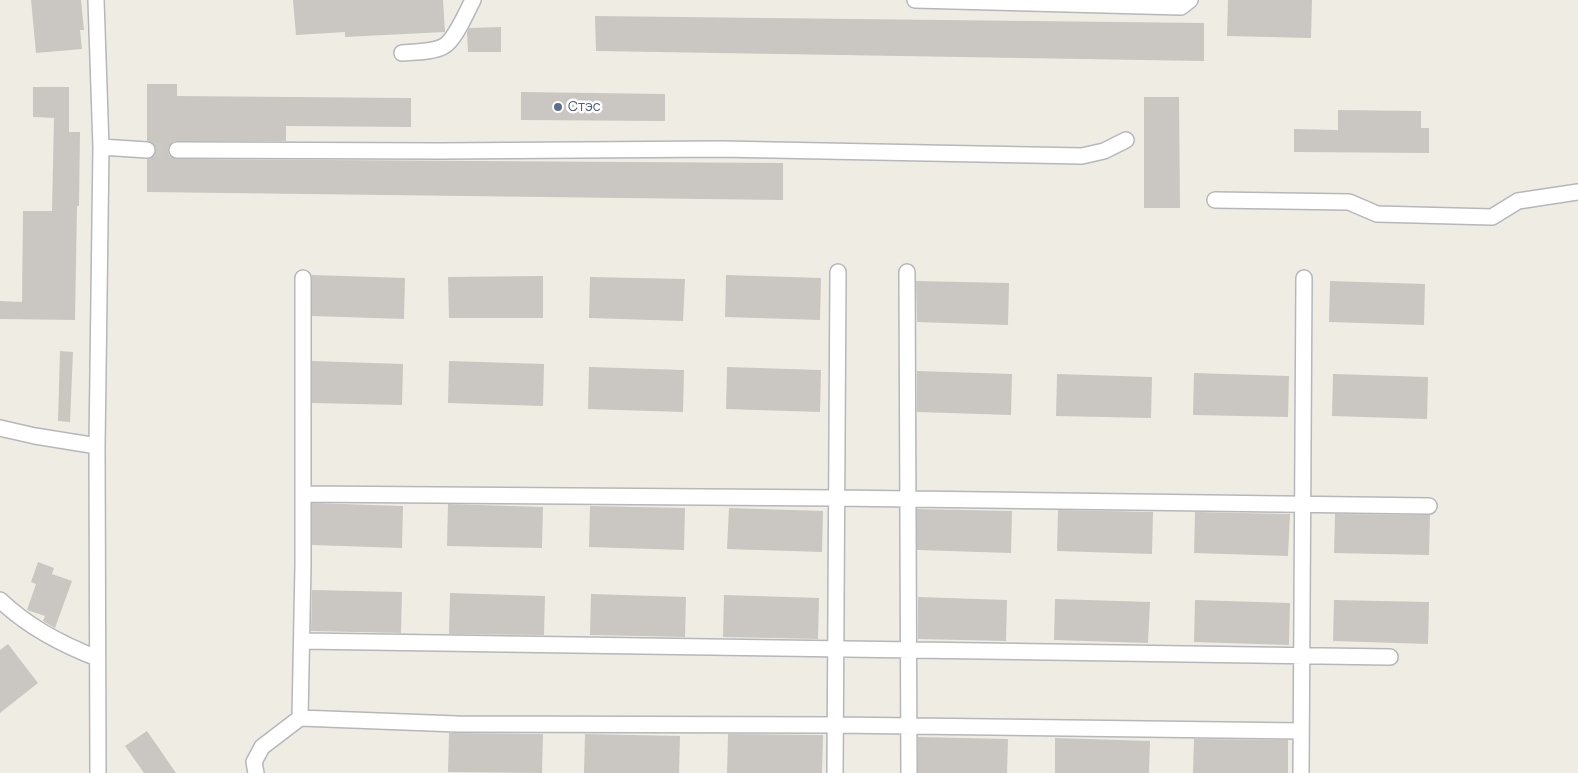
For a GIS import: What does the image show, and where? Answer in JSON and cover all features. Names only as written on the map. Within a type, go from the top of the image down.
[{"type":"street","points":[[96,0],[101,147],[98,446],[98,773]]},
{"type":"street","points":[[402,53],[422,52],[445,46],[460,26],[473,0]]},
{"type":"street","points":[[915,0],[1181,7],[1190,0]]},
{"type":"street","points":[[177,150],[450,151],[721,149],[1082,156],[1104,151],[1126,140]]},
{"type":"street","points":[[101,147],[147,150]]},
{"type":"street","points":[[1215,200],[1349,202],[1377,214],[1492,217],[1518,201],[1578,192]]},
{"type":"street","points":[[835,773],[838,272]]},
{"type":"street","points":[[907,272],[909,773]]},
{"type":"street","points":[[300,718],[303,278]]},
{"type":"street","points":[[1301,773],[1304,278]]},
{"type":"street","points":[[0,428],[35,436],[98,446]]},
{"type":"street","points":[[303,494],[837,498],[1429,506]]},
{"type":"street","points":[[0,600],[8,608],[46,633],[97,658]]},
{"type":"street","points":[[302,641],[1390,657]]},
{"type":"street","points":[[256,773],[254,762],[262,747],[300,718],[457,724],[835,725],[1301,731]]},
{"type":"building","points":[[31,0],[81,0],[84,30],[80,30],[82,49],[36,53]]},
{"type":"building","points":[[293,0],[443,0],[445,32],[345,37],[345,32],[296,35]]},
{"type":"building","points":[[1228,0],[1312,0],[1311,38],[1227,36]]},
{"type":"building","points":[[595,16],[1204,23],[1204,61],[596,51]]},
{"type":"building","points":[[501,27],[501,52],[468,52],[467,32],[469,28]]},
{"type":"building","points":[[147,84],[177,84],[177,96],[411,98],[411,127],[286,126],[286,141],[172,142],[168,149],[169,155],[176,159],[783,163],[783,200],[147,192],[147,159],[154,156],[156,150],[153,143],[147,141]]},
{"type":"building","points":[[33,87],[69,87],[69,132],[80,132],[75,320],[0,319],[0,301],[22,302],[23,211],[52,211],[54,118],[33,117]]},
{"type":"building","points":[[521,92],[665,94],[665,121],[521,120]]},
{"type":"building","points":[[1144,97],[1179,97],[1180,208],[1144,208]]},
{"type":"building","points":[[1338,110],[1421,111],[1421,128],[1429,128],[1429,153],[1294,152],[1294,129],[1338,130]]},
{"type":"building","points":[[312,275],[405,278],[404,319],[312,316]]},
{"type":"building","points":[[726,275],[821,278],[820,320],[725,317]]},
{"type":"building","points":[[543,276],[543,318],[449,318],[448,277]]},
{"type":"building","points":[[590,277],[685,279],[683,321],[589,318]]},
{"type":"building","points":[[916,281],[1009,283],[1008,325],[917,322]]},
{"type":"building","points":[[1330,281],[1425,284],[1424,325],[1329,322]]},
{"type":"building","points":[[60,351],[73,352],[70,422],[58,421]]},
{"type":"building","points":[[312,361],[403,364],[402,405],[312,403]]},
{"type":"building","points":[[449,361],[544,364],[543,406],[448,403]]},
{"type":"building","points":[[589,367],[684,370],[683,412],[588,409]]},
{"type":"building","points":[[727,367],[821,370],[820,412],[726,409]]},
{"type":"building","points":[[917,371],[1012,374],[1011,415],[917,412]]},
{"type":"building","points":[[1194,373],[1289,376],[1288,417],[1193,415]]},
{"type":"building","points":[[1057,374],[1152,377],[1151,418],[1056,416]]},
{"type":"building","points":[[1333,374],[1428,377],[1427,419],[1332,416]]},
{"type":"building","points":[[312,503],[403,506],[402,548],[312,545]]},
{"type":"building","points":[[448,504],[543,507],[542,548],[447,546]]},
{"type":"building","points":[[590,506],[685,508],[684,550],[589,547]]},
{"type":"building","points":[[729,508],[823,511],[822,552],[727,549]]},
{"type":"building","points":[[917,509],[1012,511],[1011,553],[917,550]]},
{"type":"building","points":[[1058,510],[1153,512],[1152,554],[1057,551]]},
{"type":"building","points":[[1195,512],[1290,514],[1288,556],[1194,553]]},
{"type":"building","points":[[1335,514],[1430,515],[1429,555],[1334,553]]},
{"type":"building","points":[[38,562],[54,568],[52,574],[72,581],[55,628],[43,621],[45,616],[27,610],[36,584],[31,582]]},
{"type":"building","points":[[312,590],[402,592],[401,633],[311,631]]},
{"type":"building","points":[[450,593],[545,596],[544,635],[449,634]]},
{"type":"building","points":[[591,594],[686,597],[685,637],[590,635]]},
{"type":"building","points":[[724,595],[819,598],[818,639],[723,637]]},
{"type":"building","points":[[918,597],[1007,600],[1006,641],[918,639]]},
{"type":"building","points":[[1055,599],[1150,602],[1148,643],[1054,640]]},
{"type":"building","points":[[1195,600],[1290,603],[1289,645],[1194,642]]},
{"type":"building","points":[[1334,600],[1429,602],[1428,644],[1333,641]]},
{"type":"building","points":[[8,644],[38,683],[0,713],[0,650]]},
{"type":"building","points":[[147,731],[176,773],[144,773],[125,746]]},
{"type":"building","points":[[449,733],[543,734],[542,773],[448,772]]},
{"type":"building","points":[[585,734],[680,736],[679,773],[584,773]]},
{"type":"building","points":[[728,734],[823,735],[822,773],[727,773]]},
{"type":"building","points":[[918,737],[1008,739],[1007,773],[918,773]]},
{"type":"building","points":[[1055,738],[1150,741],[1149,773],[1055,773]]},
{"type":"building","points":[[1194,739],[1288,740],[1288,773],[1193,773]]},
{"type":"tunnel","points":[[147,150],[177,150]]},
{"type":"place","name":"Стэс","points":[[558,107]]}]
